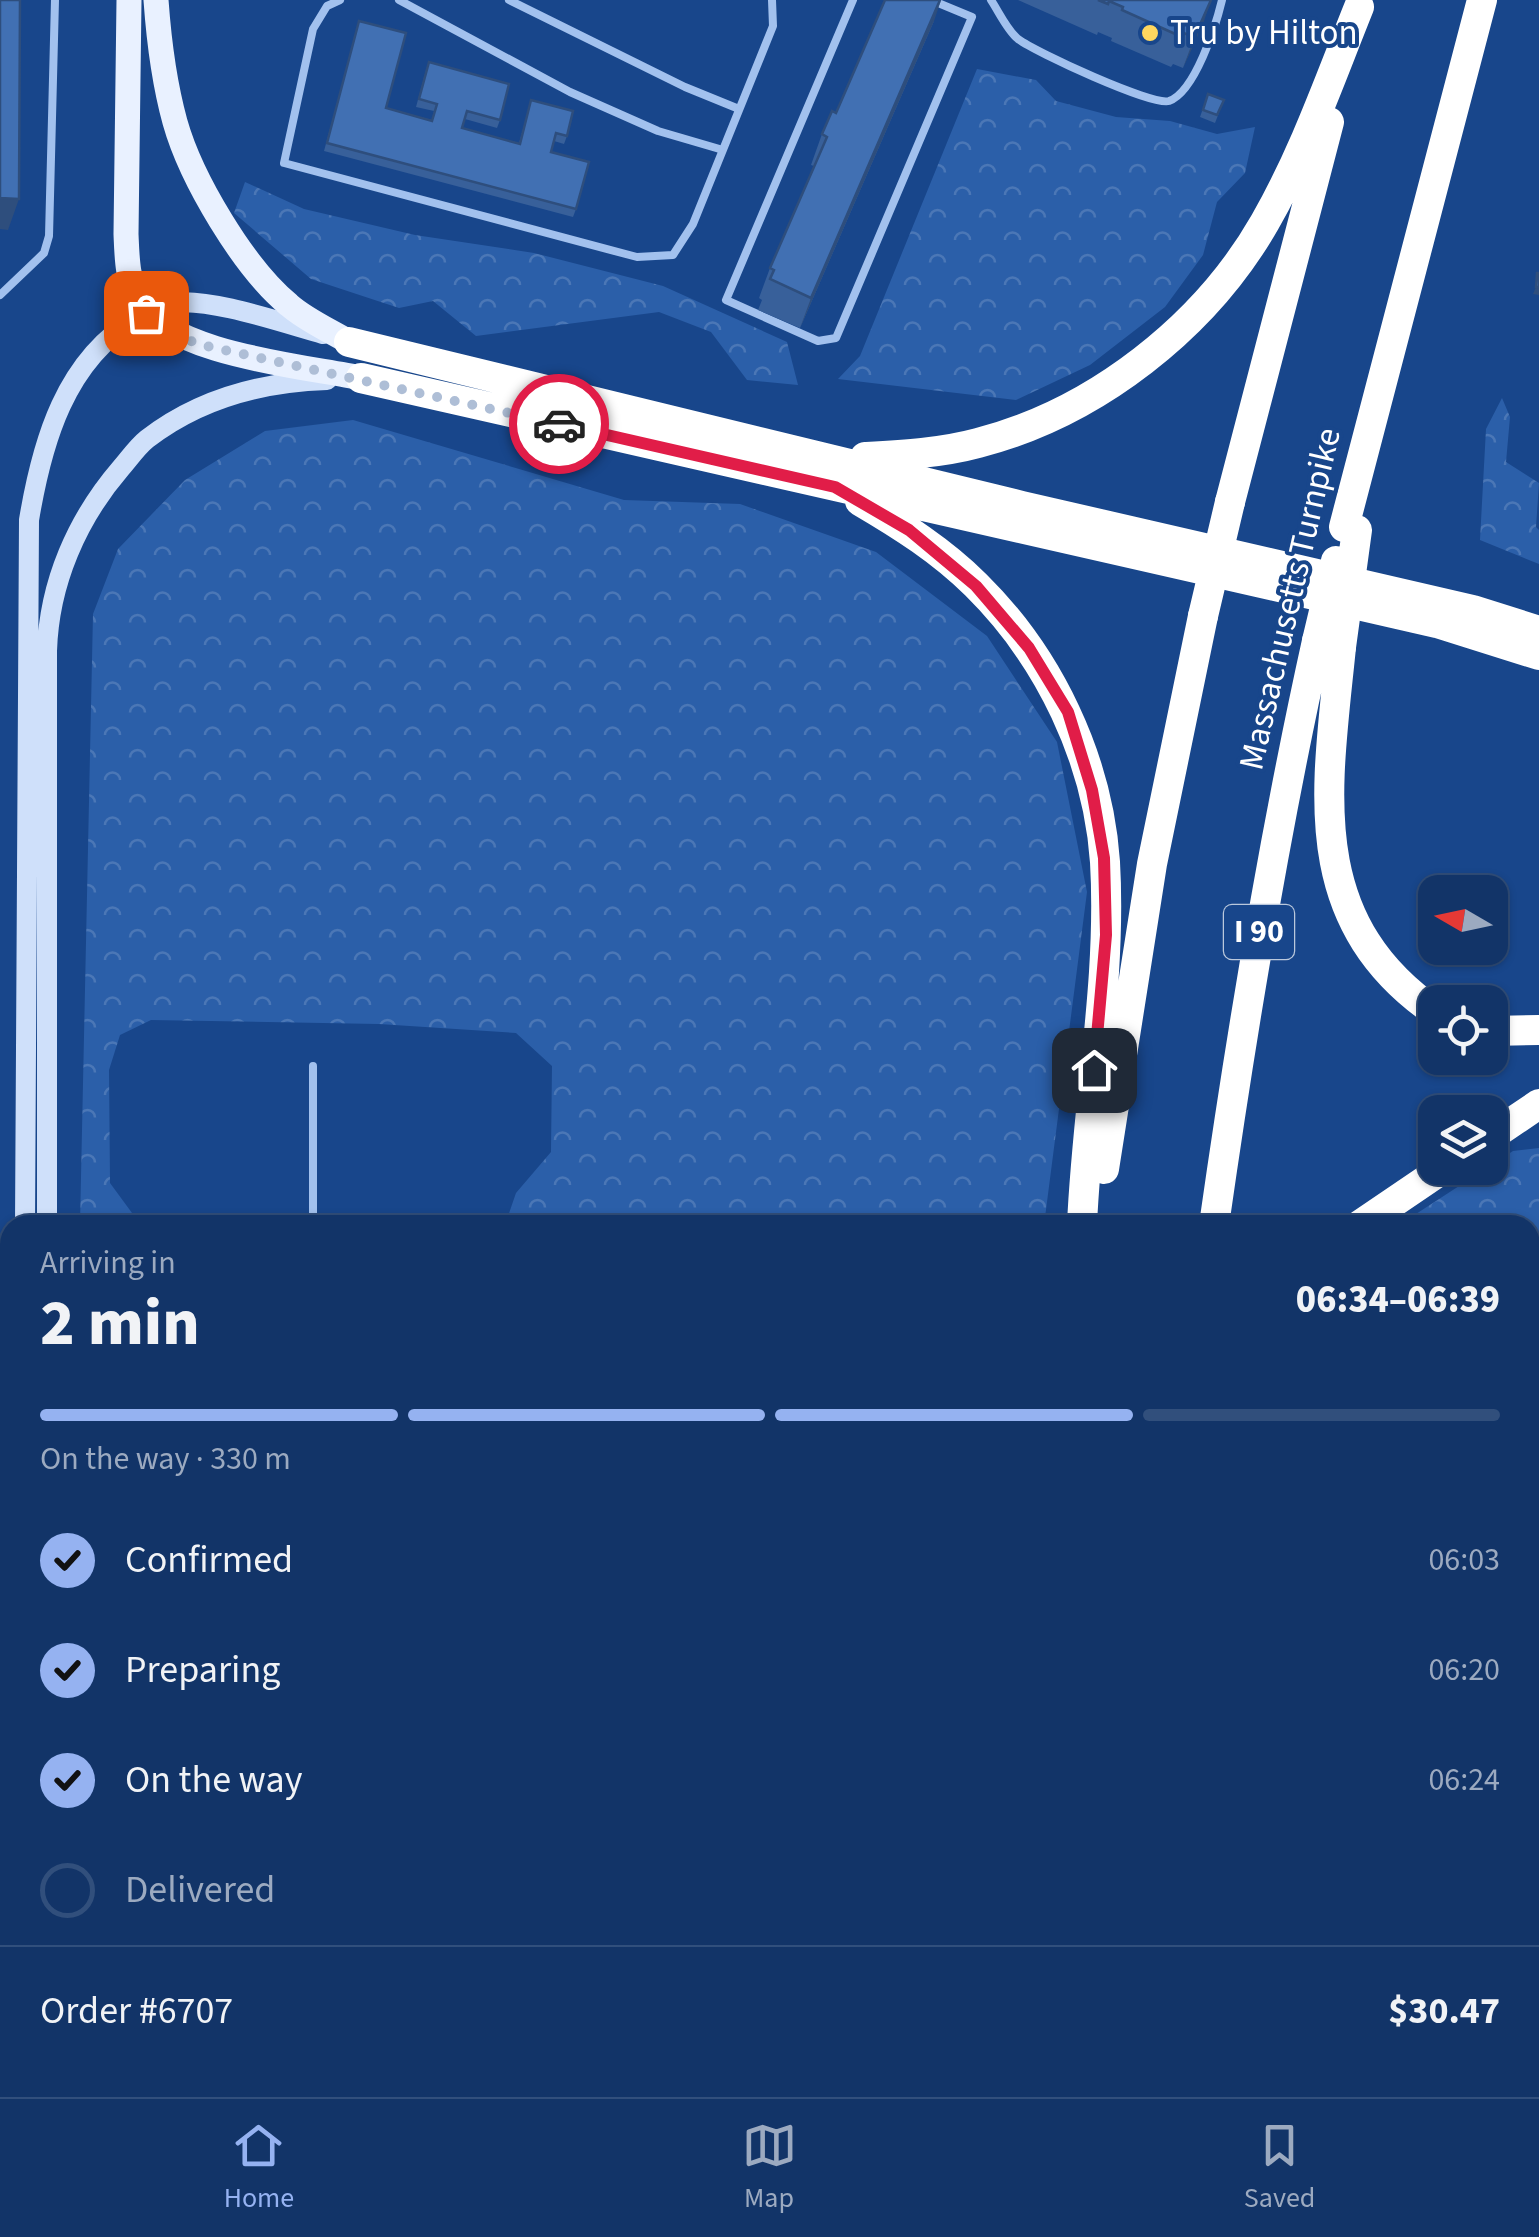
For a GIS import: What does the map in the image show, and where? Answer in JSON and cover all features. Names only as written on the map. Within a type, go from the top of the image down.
[{"type":"highway","name":"Massachusetts Turnpike","points":[[1215,1215],[1282,799],[1329,644],[1373,411],[1482,0]]},
{"type":"highway","points":[[834,473],[976,444],[1028,427],[1101,390],[1166,341],[1218,290],[1263,225],[1294,166],[1360,3]]},
{"type":"highway","points":[[1097,1215],[1133,970],[1179,721],[1230,502],[1360,3]]},
{"type":"highway","points":[[348,342],[834,473],[1437,623],[1539,655]]},
{"type":"highway","points":[[360,378],[834,473],[1473,610],[1539,631]]},
{"type":"highway","points":[[834,473],[976,586],[1029,648],[1068,712],[1092,790],[1104,858],[1106,935],[1083,1215]]},
{"type":"highway","points":[[1329,644],[1328,806],[1336,866],[1347,906],[1366,944],[1385,972],[1418,998]]},
{"type":"highway","points":[[1508,1032],[1539,1030]]},
{"type":"highway","points":[[1508,1125],[1539,1104]]},
{"type":"highway","points":[[1375,1215],[1419,1185]]},
{"type":"main road","points":[[129,0],[127,252],[133,288],[146,313],[164,328],[197,344],[360,378]]},
{"type":"main road","points":[[156,0],[160,53],[176,126],[206,194],[242,255],[289,306],[348,342]]},
{"type":"main road","points":[[26,1215],[29,520],[54,421],[76,377],[112,333],[173,303],[202,304],[348,342]]},
{"type":"main road","points":[[47,1215],[48,627],[76,533],[105,486],[144,440],[203,405],[278,382],[360,378]]},
{"type":"lane","points":[[0,295],[44,253],[50,236],[55,0]]},
{"type":"lane","points":[[340,0],[326,6],[313,29],[284,163],[637,256],[673,255],[693,224],[773,26],[772,0]]},
{"type":"lane","points":[[399,0],[570,92],[658,131],[723,150]]},
{"type":"lane","points":[[509,0],[739,110]]},
{"type":"lane","points":[[852,0],[726,300],[818,341],[836,338],[972,17],[931,0]]},
{"type":"lane","points":[[992,0],[1017,38],[1131,94],[1167,102],[1184,92],[1216,26],[1222,0]]},
{"type":"lane","points":[[313,1066],[313,1215]]},
{"type":"green space","points":[[977,69],[1036,80],[1056,101],[1116,117],[1170,121],[1217,134],[1255,127],[1245,173],[1217,202],[1203,255],[1165,307],[1090,365],[1016,400],[838,379],[860,356]]},
{"type":"green space","points":[[245,182],[304,209],[415,235],[534,253],[663,286],[787,342],[798,385],[747,380],[711,332],[659,312],[476,336],[433,301],[399,308],[311,279],[234,213]]},
{"type":"green space","points":[[1502,398],[1510,417],[1506,462],[1539,483],[1539,564],[1480,540],[1486,429]]},
{"type":"green space","points":[[353,420],[624,500],[740,504],[876,552],[987,636],[1057,742],[1087,892],[1045,1215],[508,1215],[516,1193],[551,1152],[552,1066],[516,1033],[379,1024],[151,1020],[120,1035],[109,1070],[110,1183],[132,1213],[279,1214],[80,1215],[93,614],[118,549],[185,480],[265,431]]},
{"type":"green space","points":[[1539,1148],[1539,1215],[1414,1215],[1461,1185],[1508,1185],[1508,1154]]},
{"type":"building","points":[[0,0],[20,0],[19,199],[0,198]]},
{"type":"building","points":[[885,0],[940,0],[811,298],[770,279],[774,270],[770,268],[827,137],[822,134],[832,111],[836,113]]},
{"type":"building","points":[[1098,0],[1211,0],[1194,38],[1184,33],[1182,37],[1122,10],[1123,7]]},
{"type":"building","points":[[359,21],[406,33],[386,108],[432,121],[437,104],[419,99],[429,62],[509,84],[500,120],[467,111],[462,128],[520,144],[531,100],[573,111],[567,136],[556,133],[551,152],[589,162],[576,209],[327,143]]},
{"type":"building","points":[[1208,94],[1224,100],[1217,115],[1203,110]]},
{"type":"way so far","points":[[146,313],[164,328],[197,344],[559,424]]},
{"type":"place","name":"Tru by Hilton","points":[[1150,33]]},
{"type":"route","points":[[559,424],[835,487],[909,530],[976,586],[1029,648],[1068,712],[1092,790],[1104,858],[1106,935],[1094,1070]]}]
